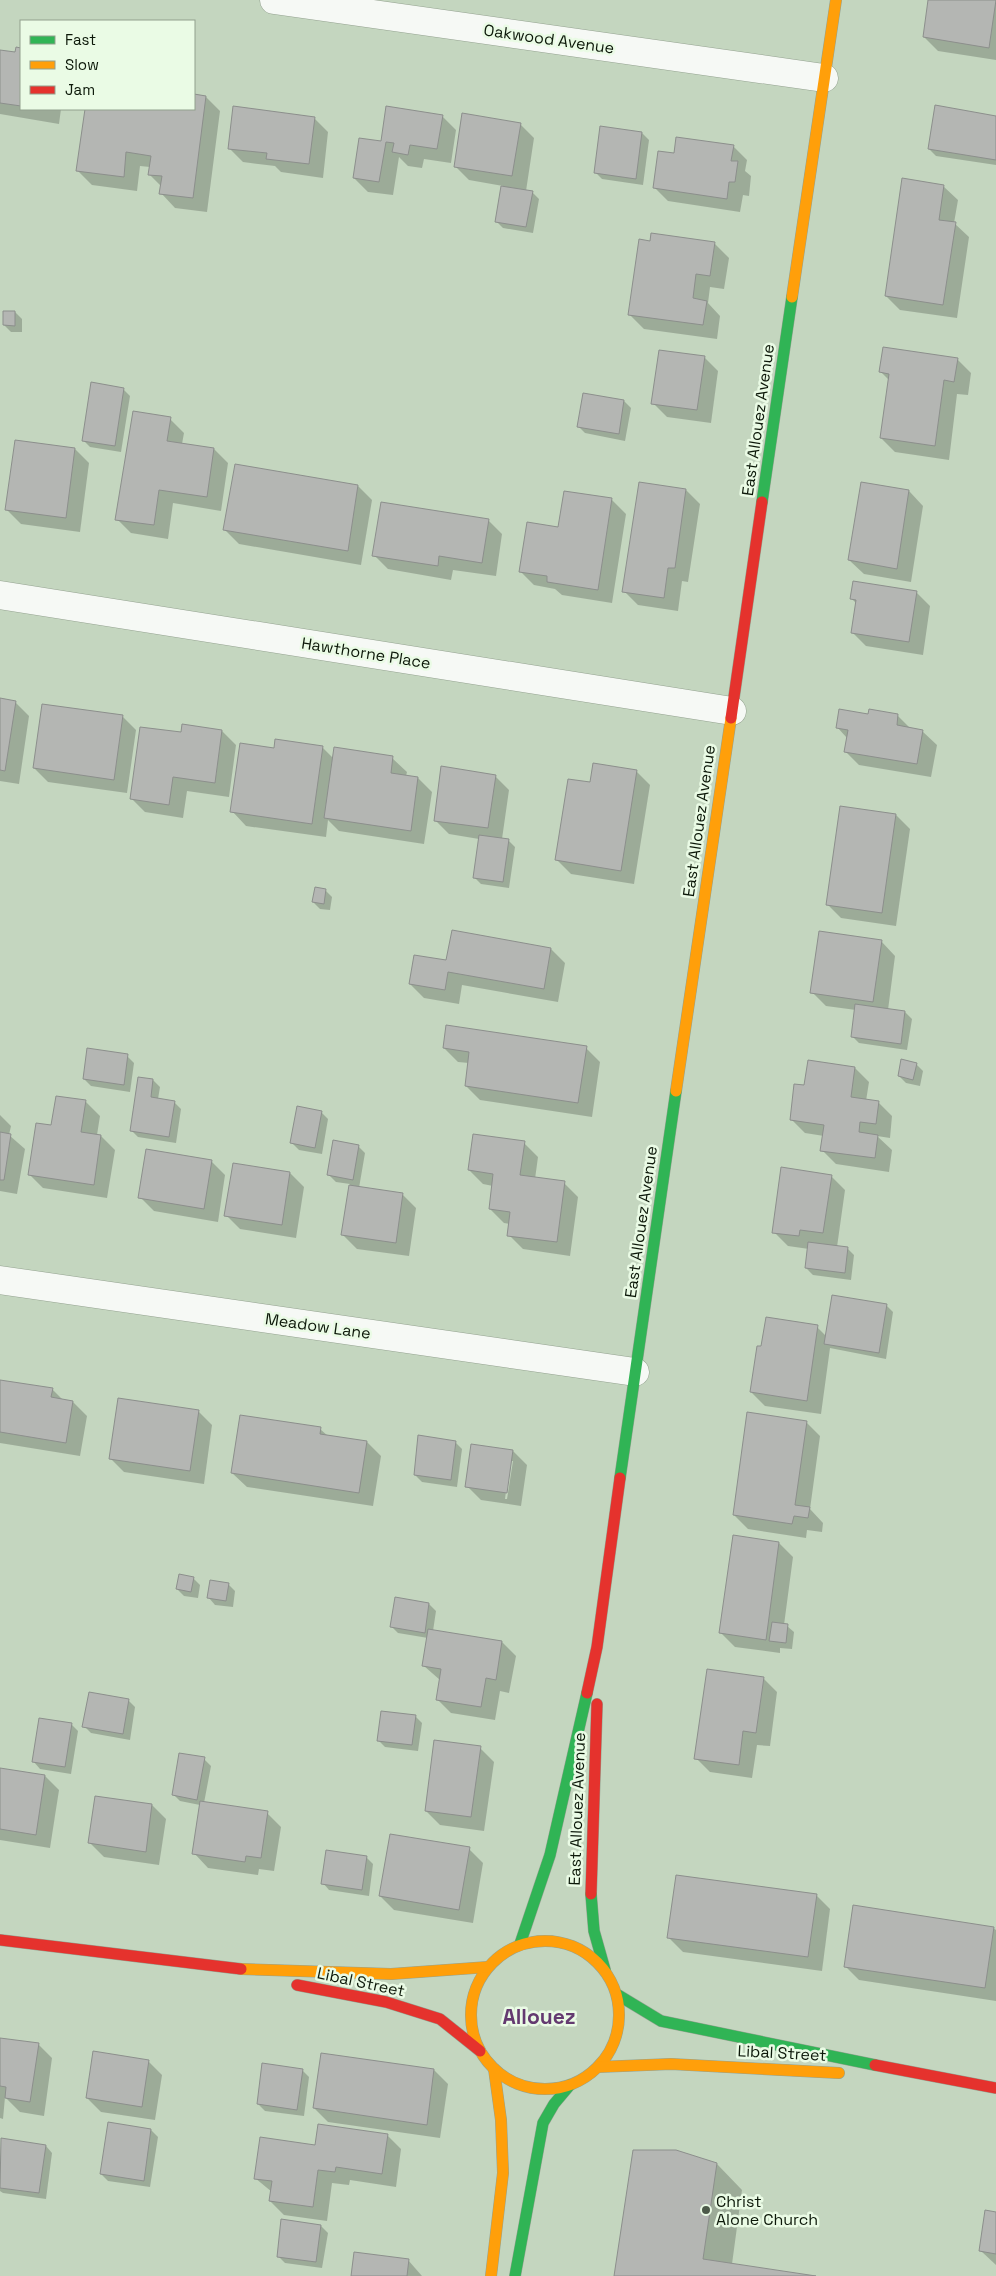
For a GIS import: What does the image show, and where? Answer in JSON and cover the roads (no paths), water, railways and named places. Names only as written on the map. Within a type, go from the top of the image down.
[{"type":"street","name":"Oakwood Avenue","points":[[274,0],[824,78]]},
{"type":"street","name":"East Allouez Avenue","points":[[520,1944],[550,1855],[597,1647],[635,1372],[836,0]]},
{"type":"street","name":"Hawthorne Place","points":[[0,595],[732,711]]},
{"type":"street","name":"Meadow Lane","points":[[0,1280],[635,1372]]},
{"type":"street","name":"East Allouez Avenue","points":[[597,1647],[597,1727],[590,1886],[594,1931],[606,1970]]},
{"type":"street","name":"Libal Street","points":[[0,1940],[224,1969],[386,2002],[440,2019],[480,2051]]},
{"type":"street","points":[[543,1940],[567,1943],[588,1953],[606,1970],[618,1995],[619,2021],[613,2046],[598,2068],[586,2078],[570,2086],[550,2090],[530,2088],[510,2081],[494,2069],[480,2051],[472,2030],[471,2008],[476,1986],[488,1967],[503,1954],[520,1944],[543,1940]]},
{"type":"street","name":"Libal Street","points":[[224,1969],[391,1974],[488,1967]]},
{"type":"street","name":"Libal Street","points":[[618,1995],[661,2021],[963,2083],[996,2088]]},
{"type":"street","name":"Libal Street","points":[[598,2068],[671,2064],[849,2074]]},
{"type":"street","points":[[491,2276],[502,2174],[500,2120],[494,2069]]},
{"type":"street","name":"Libal Street","points":[[868,2075],[963,2083]]},
{"type":"street","points":[[515,2276],[543,2122],[554,2104],[570,2086]]},
{"type":"place","name":"Christ Alone Church","points":[[706,2210]]},
{"type":"district","name":"Allouez","points":[[539,2016]]}]
